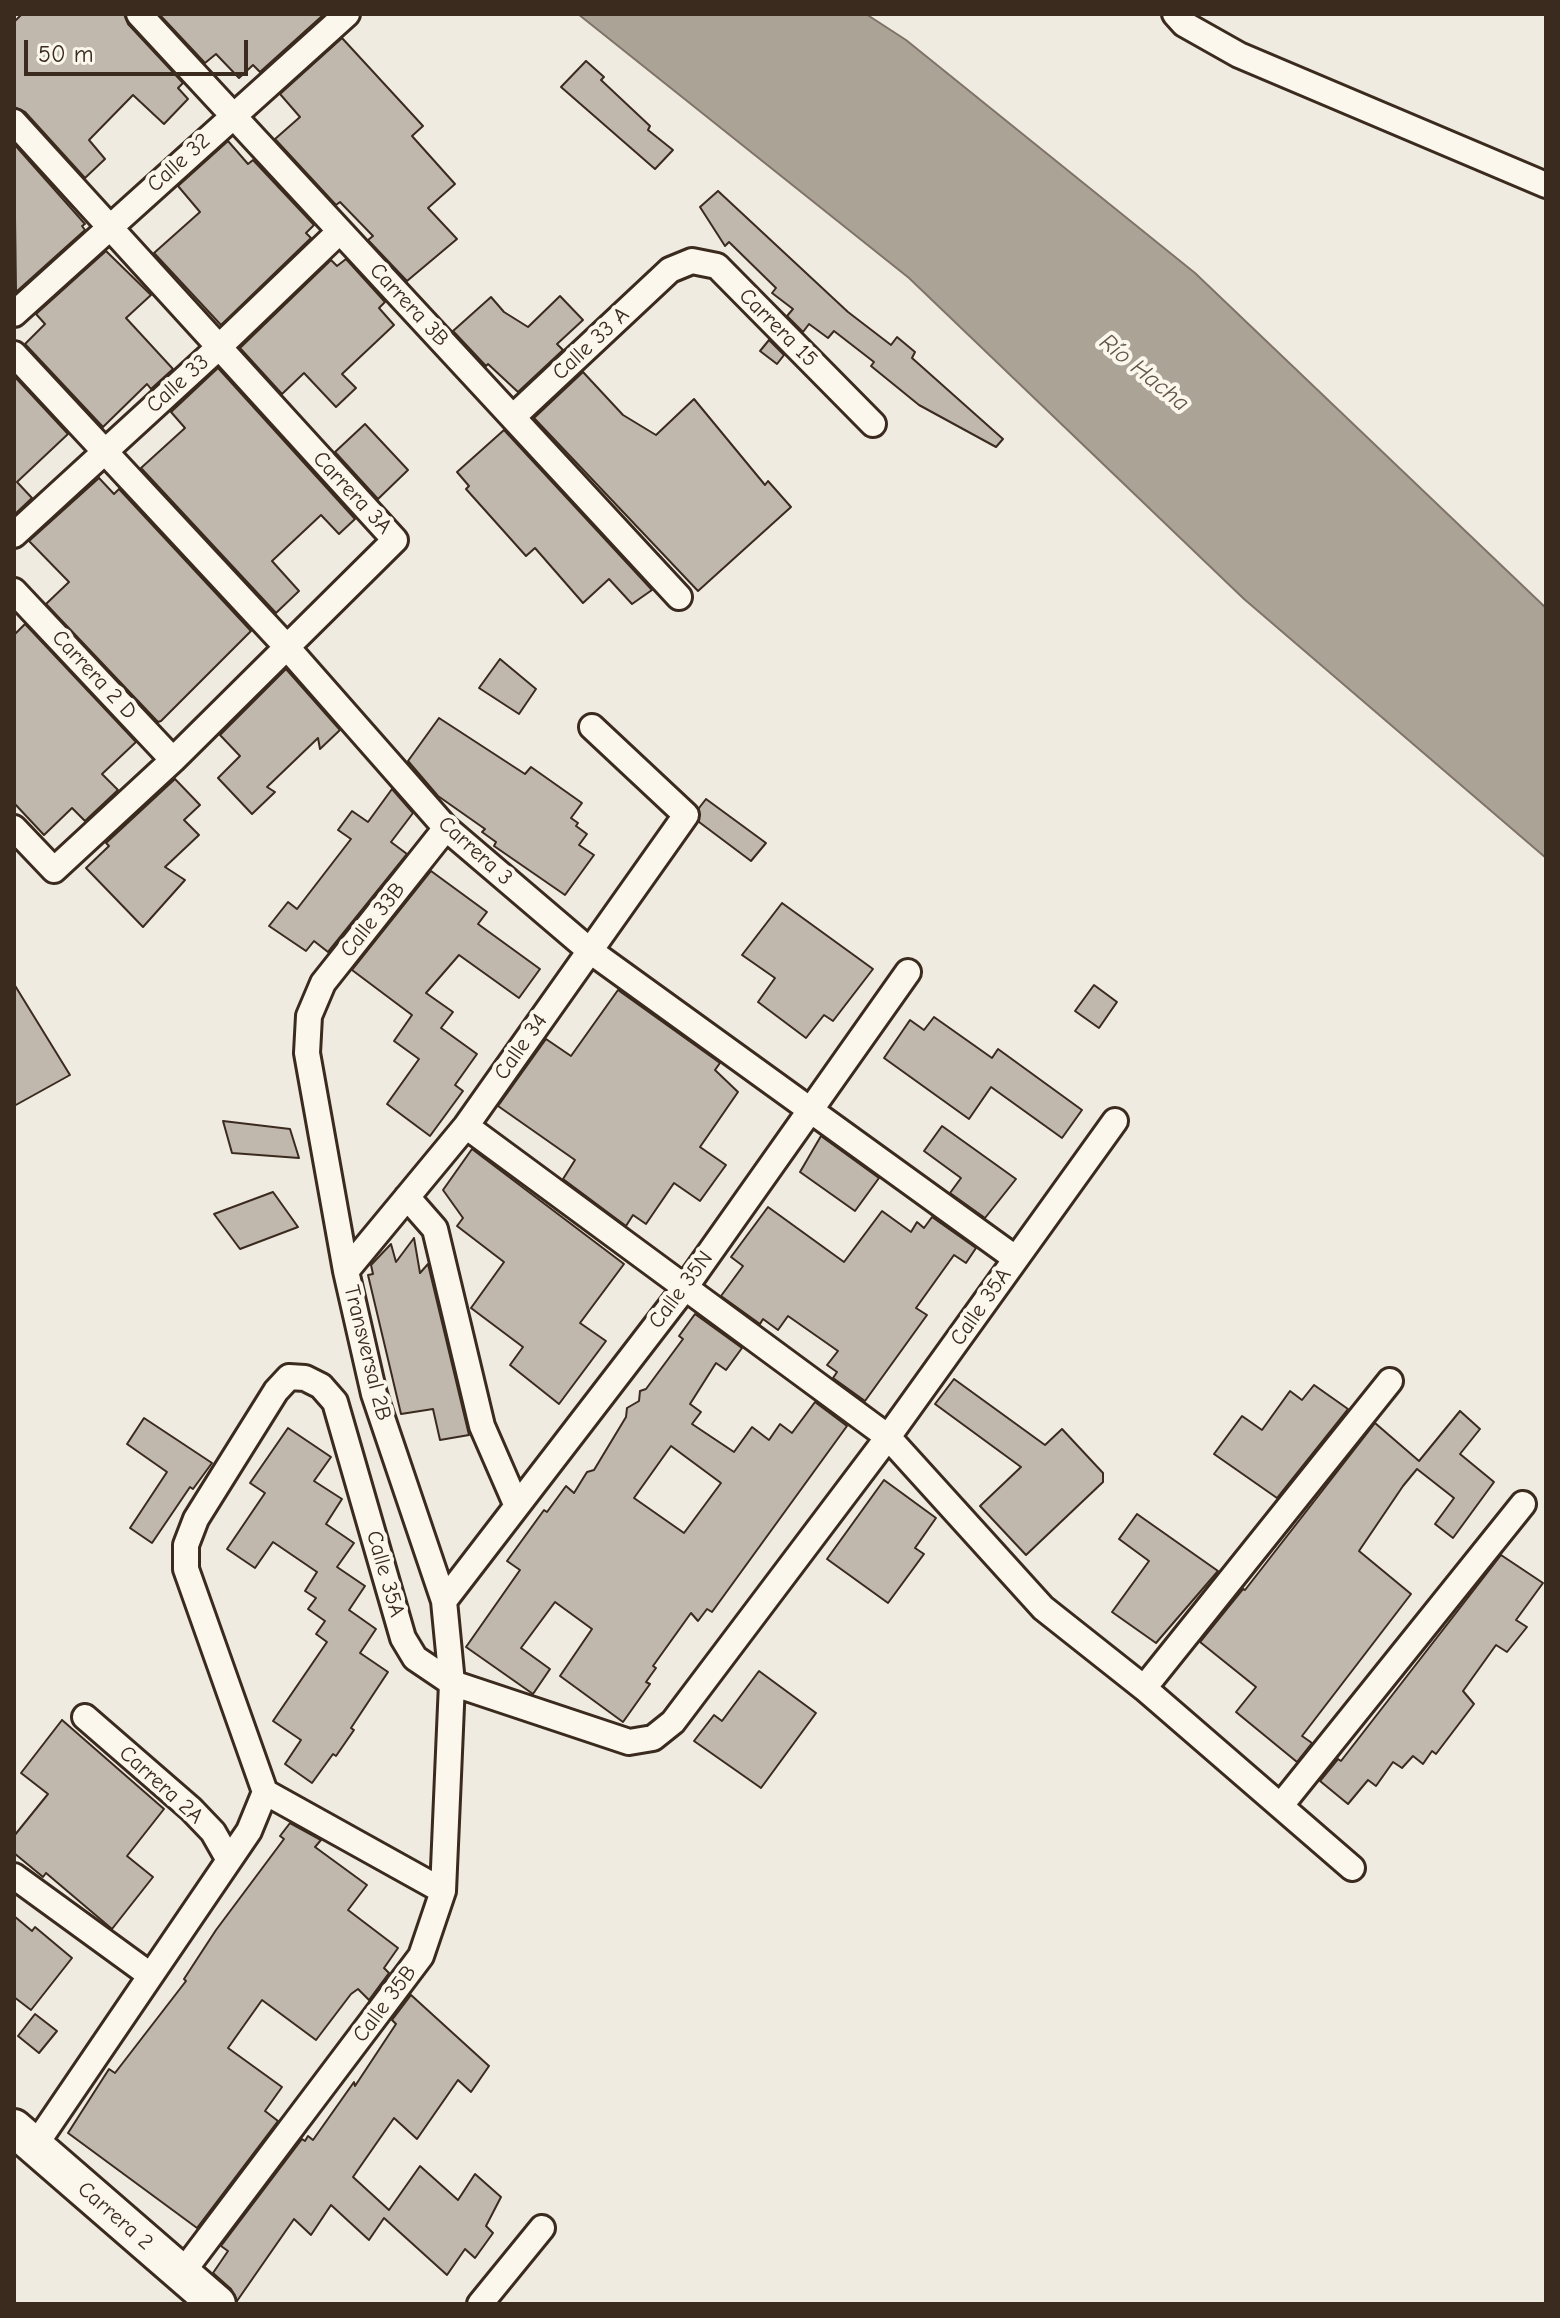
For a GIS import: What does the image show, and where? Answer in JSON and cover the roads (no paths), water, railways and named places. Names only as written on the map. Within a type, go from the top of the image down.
[{"type":"street","name":"Carrera 3B","points":[[139,14],[679,597]]},
{"type":"street","name":"Calle 32","points":[[14,314],[347,14]]},
{"type":"street","points":[[1175,14],[1184,24],[1239,55],[1546,185]]},
{"type":"street","name":"Carrera 3A","points":[[14,122],[395,540],[285,645],[173,760],[54,870],[14,828]]},
{"type":"street","name":"Calle 33","points":[[14,535],[340,231]]},
{"type":"street","name":"Carrera 15","points":[[670,270],[692,261],[717,266],[873,424]]},
{"type":"street","name":"Calle 33 A","points":[[513,417],[670,270]]},
{"type":"street","name":"Carrera 3","points":[[14,354],[285,645],[446,828],[589,950],[1015,1258]]},
{"type":"street","name":"Carrera 2 D","points":[[14,591],[173,760]]},
{"type":"street","name":"Calle 34","points":[[346,1271],[466,1126],[686,815],[592,727]]},
{"type":"street","name":"Calle 33B","points":[[309,1016],[323,983],[446,828]]},
{"type":"street","name":"Calle 35N","points":[[444,1601],[684,1289],[908,972]]},
{"type":"street","name":"Transversal 2B","points":[[309,1016],[307,1053],[346,1271],[374,1394],[444,1601],[452,1683]]},
{"type":"street","name":"Calle 35A","points":[[265,1792],[186,1569],[186,1545],[196,1519],[276,1391],[289,1377],[305,1378],[321,1386],[335,1402],[403,1638],[415,1658],[452,1683],[629,1742],[653,1738],[673,1722],[888,1437],[1115,1121]]},
{"type":"street","points":[[466,1126],[888,1437],[1043,1608],[1282,1804],[1352,1868]]},
{"type":"street","points":[[407,1197],[435,1229],[482,1426],[516,1504]]},
{"type":"street","points":[[1144,1688],[1390,1381]]},
{"type":"street","points":[[1282,1804],[1523,1504]]},
{"type":"street","name":"Calle 35B","points":[[182,2273],[421,1956],[443,1891],[452,1683]]},
{"type":"street","name":"Carrera 2A","points":[[85,1717],[191,1809],[213,1832],[229,1860]]},
{"type":"street","points":[[24,2137],[150,1975],[249,1831],[265,1792],[443,1891]]},
{"type":"street","points":[[14,1876],[150,1975]]},
{"type":"street","name":"Carrera 2","points":[[24,2137],[217,2304]]},
{"type":"street","points":[[480,2304],[542,2228]]},
{"type":"water","name":"Río Hacha","points":[[578,14],[866,14],[906,40],[1195,273],[1546,608],[1546,858],[1244,599],[909,278]]}]
